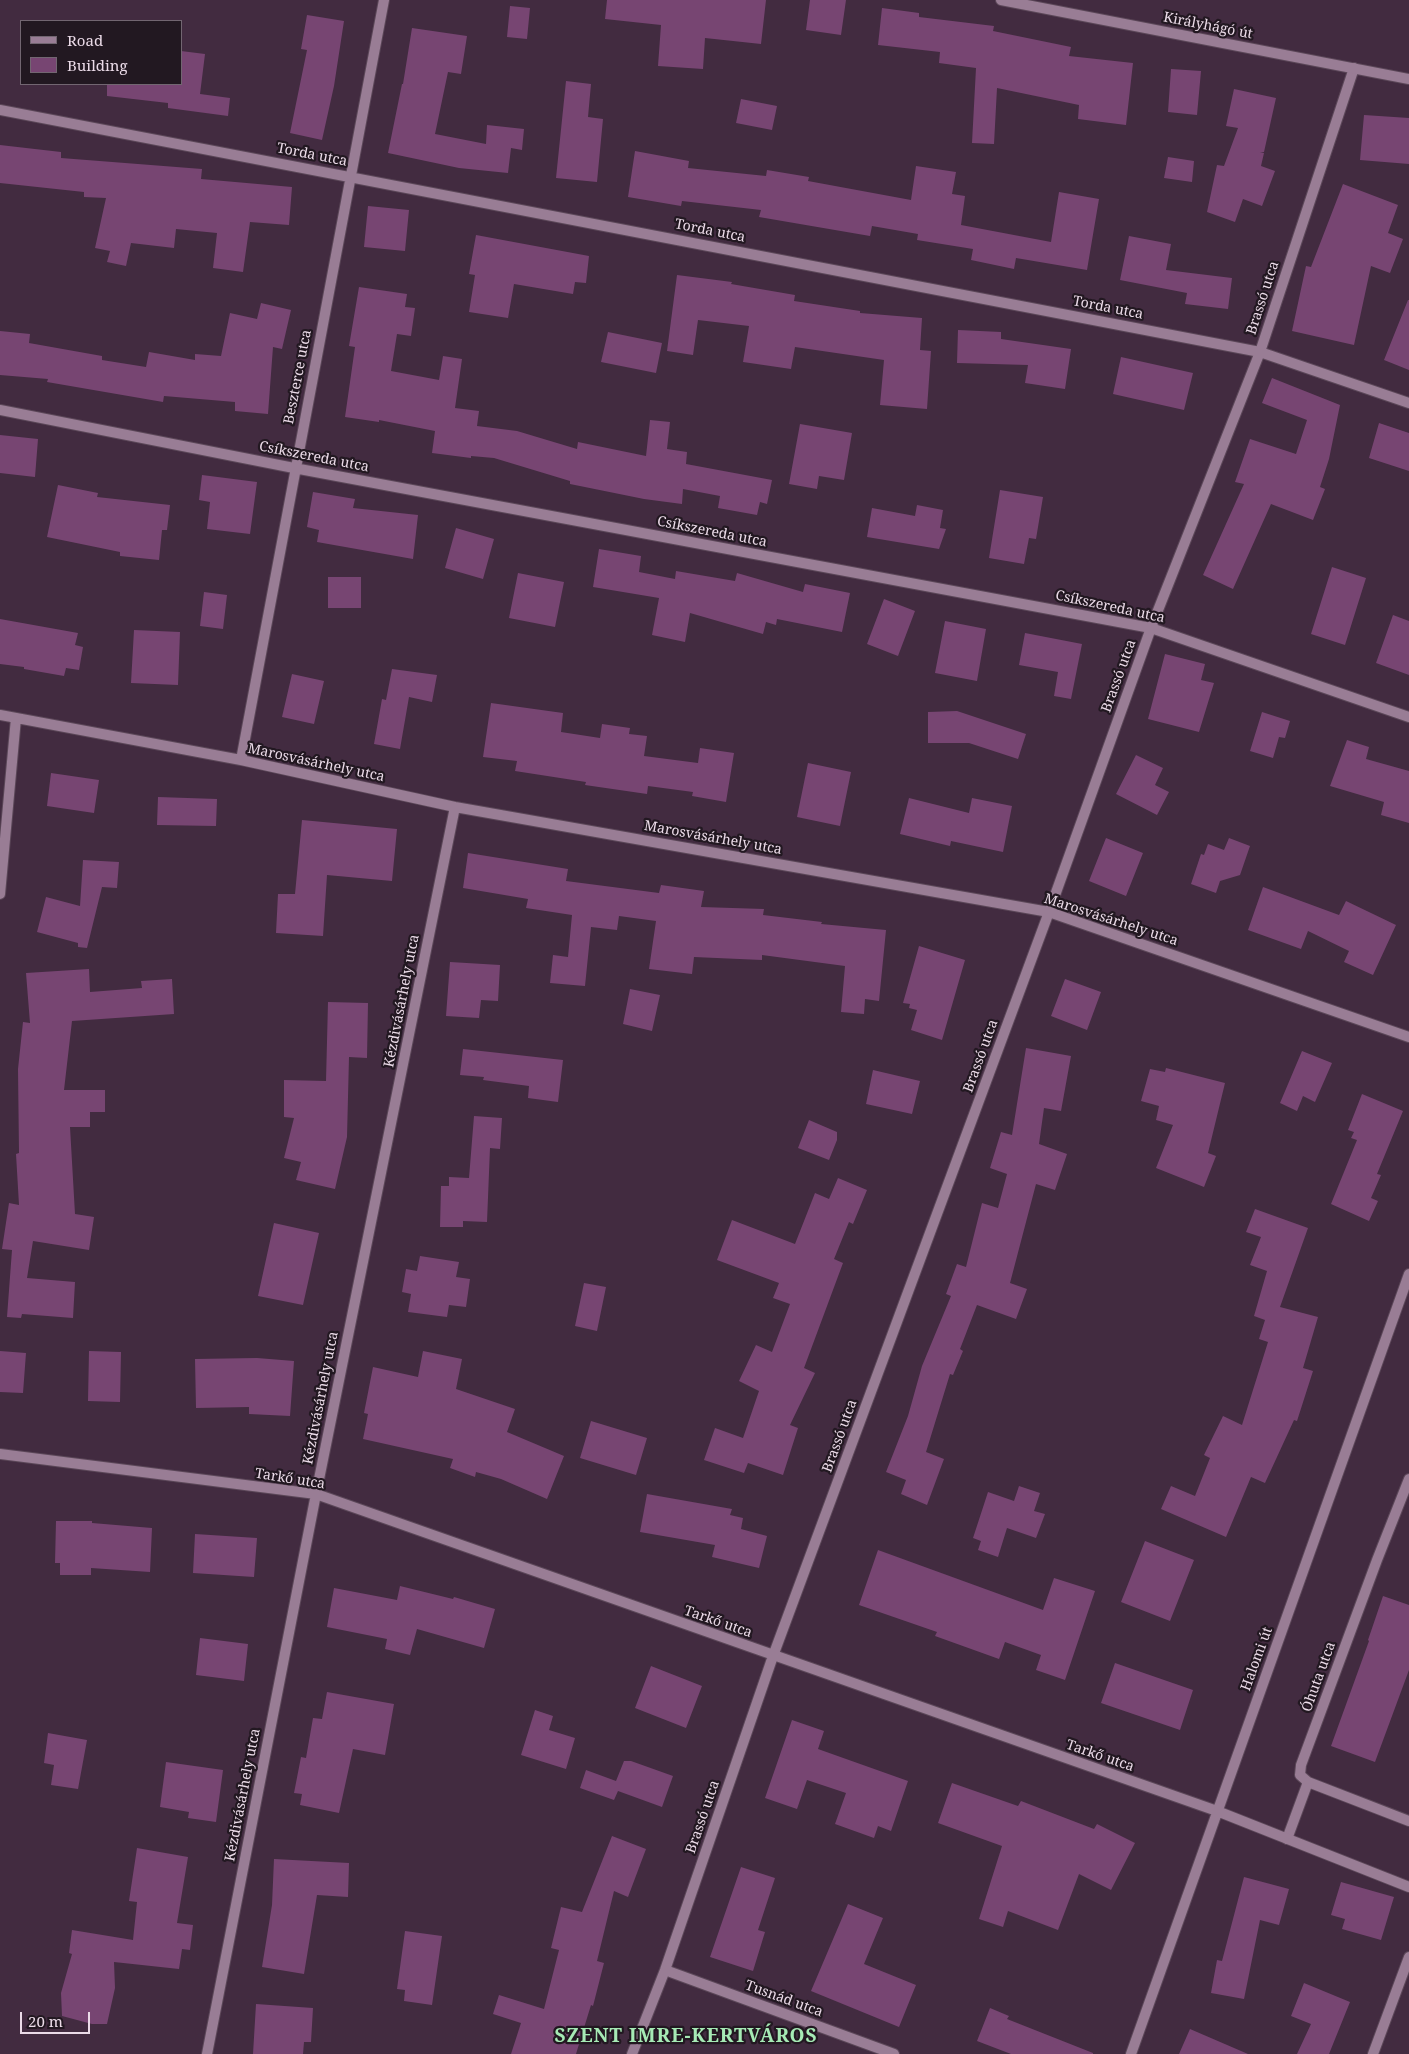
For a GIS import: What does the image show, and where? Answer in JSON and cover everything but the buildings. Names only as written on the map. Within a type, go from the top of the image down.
[{"type":"street","name":"Beszterce utca","points":[[241,760],[294,468],[384,0]]},
{"type":"street","name":"Királyhágó út","points":[[1001,0],[1409,78]]},
{"type":"street","name":"Brassó utca","points":[[632,2054],[665,1970],[773,1656],[1049,912],[1151,628],[1260,352],[1354,68]]},
{"type":"street","name":"Torda utca","points":[[0,110],[1260,352],[1409,403]]},
{"type":"street","name":"Csíkszereda utca","points":[[0,410],[294,468],[1151,628],[1409,717]]},
{"type":"street","name":"Marosvásárhely utca","points":[[0,715],[241,760],[456,807],[1049,912],[1409,1036]]},
{"type":"street","points":[[0,894],[16,718]]},
{"type":"street","name":"Kézdivásárhely utca","points":[[207,2054],[316,1494],[456,807]]},
{"type":"street","name":"Halomi út","points":[[1131,2054],[1216,1811],[1409,1274]]},
{"type":"street","name":"Tarkő utca","points":[[0,1454],[316,1494],[1216,1811],[1409,1887]]},
{"type":"street","name":"Óhuta utca","points":[[1308,1782],[1300,1775],[1301,1765],[1409,1479]]},
{"type":"street","points":[[1287,1839],[1308,1782],[1409,1821]]},
{"type":"street","points":[[1373,2054],[1409,1957]]},
{"type":"street","name":"Tusnád utca","points":[[665,1970],[894,2054]]},
{"type":"district","name":"SZENT IMRE-KERTVÁROS","points":[[686,2037]]}]
